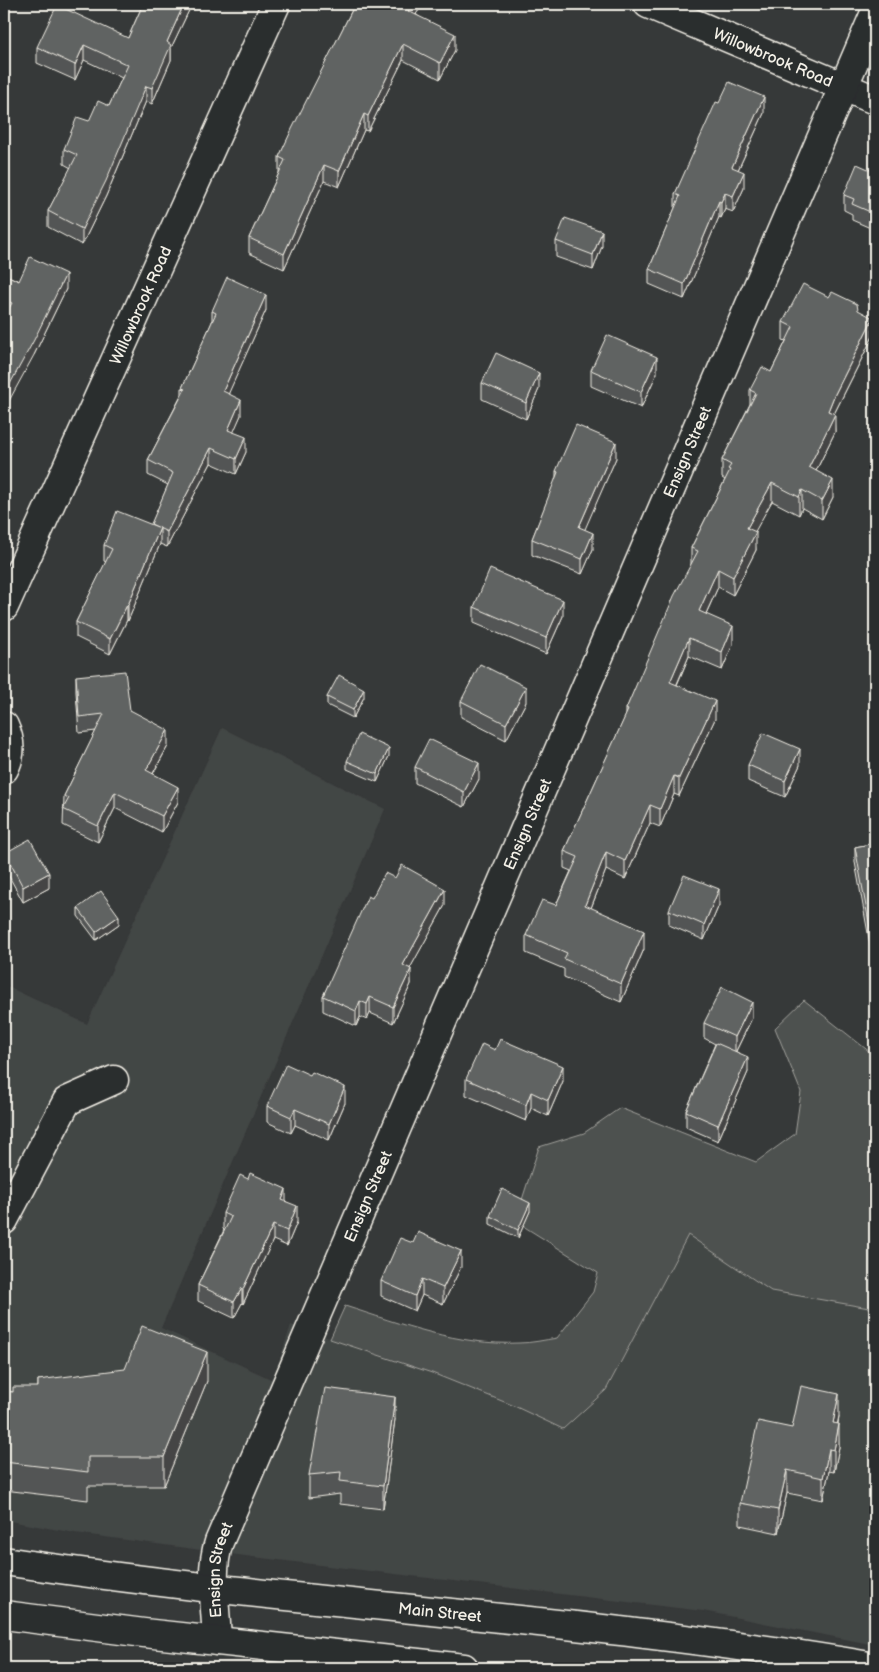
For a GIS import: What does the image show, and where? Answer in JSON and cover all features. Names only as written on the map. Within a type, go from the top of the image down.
[{"type":"street","name":"Willowbrook Road","points":[[4,607],[276,4]]},
{"type":"street","name":"Willowbrook Road","points":[[648,4],[875,100]]},
{"type":"street","name":"Ensign Street","points":[[217,1641],[214,1559],[219,1542],[875,13]]},
{"type":"street","points":[[4,726],[8,734],[10,750],[9,759],[4,769]]},
{"type":"street","points":[[4,1220],[67,1101],[114,1080]]},
{"type":"street","name":"Main Street","points":[[4,1561],[63,1570],[714,1642],[875,1667]]},
{"type":"street","points":[[4,1615],[464,1668]]},
{"type":"shaded area","points":[[222,728],[385,809],[161,1328],[273,1380],[291,1325],[432,1373],[512,1405],[563,1429],[606,1390],[688,1234],[771,1291],[875,1309],[875,1645],[703,1611],[253,1557],[75,1533],[4,1520],[4,985],[87,1024]]},
{"type":"shaded area","points":[[804,1000],[875,1056],[875,1309],[771,1291],[688,1235],[606,1390],[563,1429],[512,1405],[432,1373],[330,1339],[345,1306],[430,1332],[474,1341],[524,1343],[557,1338],[593,1292],[598,1273],[523,1226],[520,1206],[539,1147],[584,1133],[620,1108],[756,1162],[795,1134],[801,1092],[775,1028]]},
{"type":"building","points":[[143,4],[184,4],[167,42],[171,45],[152,88],[146,86],[106,181],[82,229],[48,211],[77,155],[64,149],[77,117],[89,121],[98,101],[109,106],[128,65],[84,45],[75,65],[37,47],[57,5],[128,38]]},
{"type":"building","points":[[355,4],[413,4],[408,11],[455,34],[440,63],[403,44],[368,116],[364,114],[339,171],[324,165],[284,254],[249,238],[285,160],[279,157]]},
{"type":"building","points":[[729,82],[764,97],[732,167],[744,172],[733,196],[725,193],[721,202],[719,201],[684,284],[649,269],[680,196],[675,194],[716,102],[719,103]]},
{"type":"building","points":[[857,164],[875,172],[875,214],[852,204],[854,199],[844,195]]},
{"type":"building","points":[[565,218],[602,231],[593,255],[556,241]]},
{"type":"building","points":[[30,257],[66,274],[34,340],[4,395],[4,317],[12,303],[4,299],[4,274],[19,281]]},
{"type":"building","points":[[227,277],[266,295],[223,391],[241,400],[228,430],[246,437],[236,459],[211,448],[167,532],[151,524],[173,473],[148,460],[185,389],[182,388],[216,313],[212,311]]},
{"type":"building","points":[[803,284],[829,297],[832,292],[857,304],[858,310],[873,318],[834,396],[828,411],[835,414],[809,467],[833,480],[822,501],[802,490],[799,497],[772,483],[747,528],[756,532],[733,577],[718,569],[699,611],[733,626],[722,652],[689,638],[670,682],[715,701],[679,778],[674,776],[660,809],[650,805],[625,861],[606,852],[585,905],[644,931],[621,984],[564,959],[567,953],[526,935],[542,900],[556,905],[578,857],[564,851],[628,710],[626,709],[674,596],[698,551],[691,548],[730,470],[728,469],[731,465],[722,460],[756,393],[750,390],[762,367],[771,372],[793,327],[783,322]]},
{"type":"building","points":[[607,335],[657,357],[641,392],[591,370]]},
{"type":"building","points":[[496,353],[539,373],[526,403],[482,383]]},
{"type":"building","points":[[576,425],[616,442],[579,527],[593,533],[582,559],[532,539],[558,472],[556,471]]},
{"type":"building","points":[[117,511],[160,528],[128,605],[110,639],[76,622],[112,549],[104,545]]},
{"type":"building","points":[[490,569],[563,600],[546,638],[474,607]]},
{"type":"building","points":[[480,664],[526,687],[506,724],[461,701]]},
{"type":"building","points":[[125,671],[130,710],[168,730],[146,770],[178,787],[162,816],[115,792],[98,826],[63,809],[69,798],[64,796],[104,714],[79,717],[76,676]]},
{"type":"building","points":[[339,675],[364,689],[353,710],[327,697]]},
{"type":"building","points":[[763,733],[800,749],[785,781],[748,765]]},
{"type":"building","points":[[359,734],[389,748],[377,774],[347,761]]},
{"type":"building","points":[[429,739],[479,763],[464,792],[415,767]]},
{"type":"building","points":[[30,839],[49,873],[23,887],[5,853]]},
{"type":"building","points":[[875,843],[875,938],[872,939],[855,847]]},
{"type":"building","points":[[402,865],[445,889],[403,965],[411,969],[393,1007],[370,997],[367,1004],[360,1001],[356,1011],[323,996],[368,896],[372,898],[385,873],[395,878]]},
{"type":"building","points":[[684,875],[719,889],[704,925],[669,910]]},
{"type":"building","points":[[101,891],[119,916],[96,932],[78,908]]},
{"type":"building","points":[[722,987],[752,1002],[735,1037],[704,1023]]},
{"type":"building","points":[[500,1039],[563,1066],[548,1100],[531,1092],[526,1105],[466,1079],[482,1044],[495,1050]]},
{"type":"building","points":[[716,1043],[748,1057],[718,1125],[686,1111]]},
{"type":"building","points":[[286,1064],[310,1075],[312,1072],[345,1087],[329,1124],[295,1109],[291,1117],[267,1106]]},
{"type":"building","points":[[250,1173],[286,1189],[282,1200],[297,1206],[287,1231],[273,1225],[243,1289],[234,1302],[198,1285],[231,1217],[223,1213],[240,1175],[248,1179]]},
{"type":"building","points":[[502,1189],[530,1203],[518,1230],[490,1216]]},
{"type":"building","points":[[418,1232],[461,1251],[443,1288],[422,1279],[415,1296],[381,1281],[400,1238],[413,1243]]},
{"type":"building","points":[[142,1326],[207,1352],[164,1457],[88,1457],[88,1472],[4,1462],[4,1391],[13,1392],[13,1387],[38,1387],[38,1380],[125,1369]]},
{"type":"building","points":[[801,1386],[839,1394],[833,1423],[839,1424],[834,1450],[829,1449],[823,1478],[787,1470],[778,1510],[740,1503],[758,1421],[792,1428]]},
{"type":"building","points":[[325,1388],[395,1397],[383,1486],[340,1481],[341,1472],[309,1475]]}]
